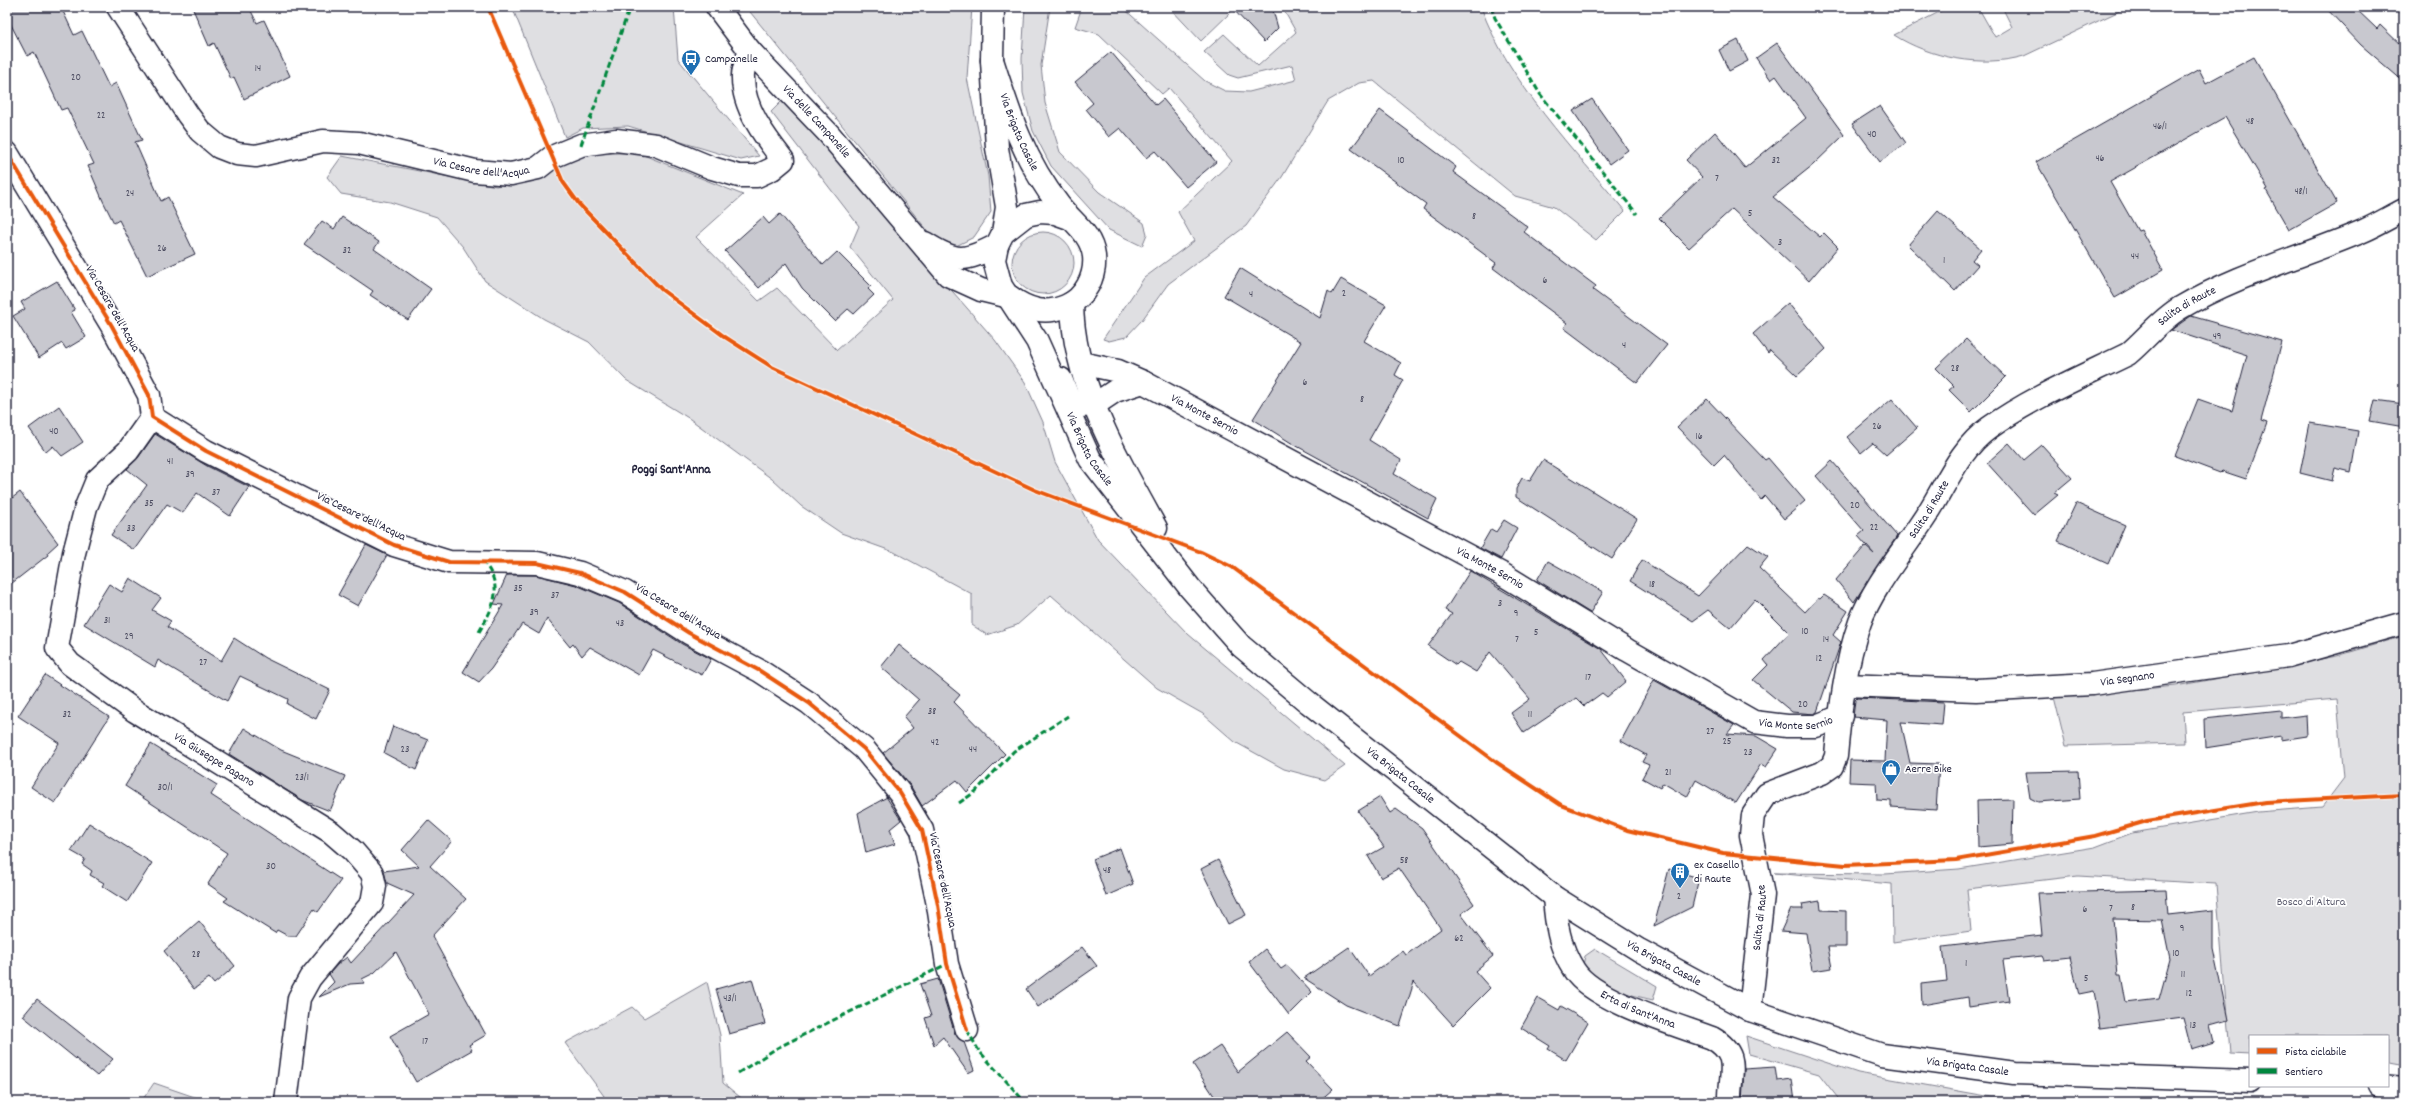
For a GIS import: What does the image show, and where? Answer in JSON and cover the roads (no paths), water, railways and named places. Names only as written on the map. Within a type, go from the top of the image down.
[{"type":"street","name":"Via Cesare dell'Acqua","points":[[118,7],[188,115],[200,131],[219,147],[237,154],[256,156],[323,141],[359,143],[475,171],[511,174],[538,168],[552,157],[581,145],[616,140],[656,145],[712,168],[739,176],[757,176],[772,169],[783,160],[768,140],[748,105],[742,77],[750,51]]},
{"type":"street","name":"Via delle Campanelle","points":[[717,7],[750,51],[829,134],[948,275],[980,290],[1010,297]]},
{"type":"street","name":"Via Brigata Casale","points":[[993,7],[992,60],[997,148],[1007,207],[994,260],[996,273],[1001,286],[1010,297],[1037,341],[1090,460],[1190,588],[1241,646],[1316,708],[1554,897],[1640,950],[1750,1010],[1882,1055],[2014,1073],[2249,1081]]},
{"type":"street","name":"Via Brigata Casale","points":[[992,60],[1012,124],[1040,182],[1069,218],[1081,228],[1090,240],[1094,256],[1094,270],[1089,284],[1072,303],[1057,310],[1040,311],[1023,306],[1010,297]]},
{"type":"street","name":"Via Cesare dell'Acqua","points":[[7,153],[112,326],[149,395],[152,417],[206,451],[394,545],[448,562],[537,563],[580,573],[625,592],[689,633],[760,671],[809,703],[864,749],[900,793],[922,830],[938,905],[947,964],[967,1030]]},
{"type":"street","name":"Salita di Raute","points":[[1750,1010],[1763,895],[1751,835],[1753,814],[1767,794],[1822,773],[1832,766],[1836,756],[1845,685],[1860,621],[1876,592],[1930,510],[1965,450],[1988,428],[2020,409],[2128,354],[2141,343],[2154,328],[2179,309],[2218,287],[2363,231],[2404,210]]},
{"type":"street","name":"Via Brigata Casale","points":[[1000,239],[1026,215],[1040,212],[1055,213],[1069,218]]},
{"type":"street","name":"Via delle Campanelle","points":[[915,236],[942,254],[964,260],[1000,239]]},
{"type":"street","points":[[1010,297],[1036,330],[1054,362],[1068,397],[1081,406],[1094,405],[1115,391],[1143,382]]},
{"type":"street","name":"Via Brigata Casale","points":[[1072,303],[1072,324],[1081,363],[1094,405],[1120,461],[1190,588]]},
{"type":"street","name":"Via Monte Sernio","points":[[1081,363],[1118,371],[1143,382],[1502,574],[1627,650],[1754,722],[1787,726],[1816,726],[1841,716]]},
{"type":"street","name":"Via Giuseppe Pagano","points":[[152,417],[128,451],[97,480],[86,507],[74,553],[57,648],[70,664],[135,711],[332,832],[353,851],[372,872],[375,886],[372,903],[310,978],[299,998],[286,1102]]},
{"type":"street","name":"Via Segnano","points":[[1845,685],[1976,690],[2092,684],[2288,656],[2404,623]]},
{"type":"street","name":"Erta di Sant'Anna","points":[[1554,897],[1557,930],[1564,951],[1574,971],[1588,985],[1614,1000],[1724,1044],[1731,1054],[1730,1102]]},
{"type":"street","points":[[2389,1087],[2404,1088]]},
{"type":"place","name":"Campanelle","points":[[691,76]]},
{"type":"place","name":"Aerre Bike","points":[[1891,786]]},
{"type":"place","name":"ex Casello di Raute","points":[[1680,889]]},
{"type":"district","name":"Poggi Sant'Anna","points":[[671,470]]},
{"type":"park label","name":"Bosco di Altura","points":[[2311,902]]}]
